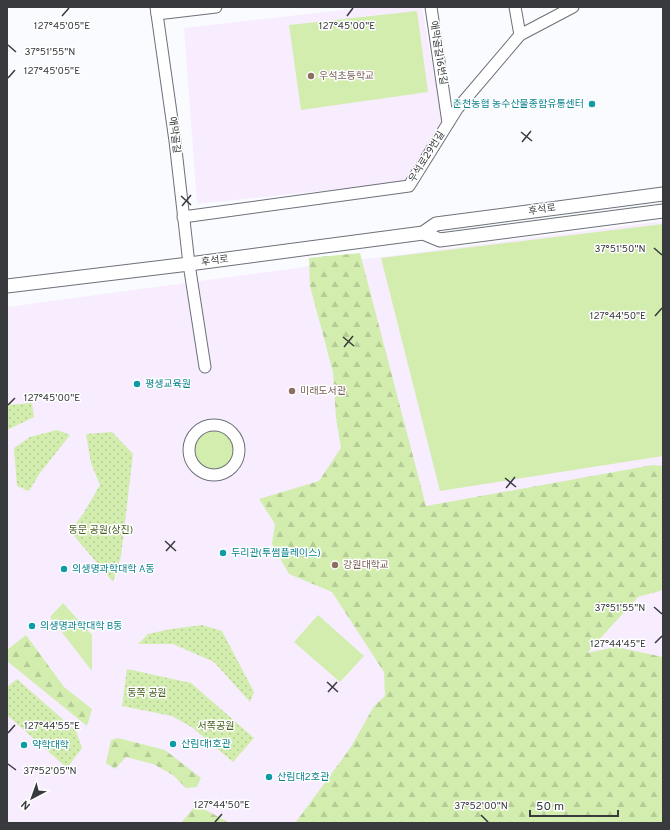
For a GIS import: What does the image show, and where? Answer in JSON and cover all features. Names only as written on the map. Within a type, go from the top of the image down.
[{"type":"street","points":[[157,11],[216,7]]},
{"type":"street","name":"애막골길16번길","points":[[431,7],[448,123]]},
{"type":"street","points":[[515,7],[520,35]]},
{"type":"street","name":"우석로29번길","points":[[183,217],[409,186],[457,109],[520,35],[573,7]]},
{"type":"street","name":"애막골길","points":[[157,11],[175,141],[189,264],[205,367]]},
{"type":"street","name":"후석로","points":[[423,234],[436,224],[663,194]]},
{"type":"street","name":"후석로","points":[[7,286],[423,234],[440,240],[663,211]]},
{"type":"street","points":[[214,425],[230,431],[235,438],[239,454],[236,463],[230,470],[223,474],[214,476],[198,470],[189,456],[189,447],[191,440],[199,430],[214,425]]},
{"type":"shaded area","name":"우석초등학교","points":[[370,7],[422,7],[443,125],[408,182],[197,204],[184,28]]},
{"type":"shaded area","name":"강원대학교","points":[[663,221],[663,823],[7,823],[7,307]]},
{"type":"green space","points":[[417,11],[428,92],[301,110],[289,25]]},
{"type":"green space","points":[[663,224],[663,456],[440,491],[381,258]]},
{"type":"green space","points":[[360,253],[426,506],[653,465],[663,466],[663,590],[638,597],[587,653],[616,647],[663,657],[663,823],[292,823],[296,822],[351,747],[374,706],[385,696],[384,672],[332,592],[289,574],[272,544],[275,524],[259,499],[319,481],[341,448],[336,417],[333,372],[310,286],[309,258]]},
{"type":"green space","points":[[32,403],[34,417],[7,430],[7,405]]},
{"type":"green space","points":[[213,428],[228,434],[234,449],[228,464],[213,470],[198,464],[192,449],[198,434]]},
{"type":"green space","points":[[57,430],[70,435],[40,473],[29,491],[17,486],[14,448],[30,437]]},
{"type":"green space","name":"동문 공원(상진)","points":[[112,432],[133,454],[121,556],[113,582],[70,531],[83,514],[100,485],[91,463],[86,434]]},
{"type":"green space","points":[[63,603],[92,635],[92,671],[50,617]]},
{"type":"green space","points":[[318,615],[364,656],[340,682],[294,642]]},
{"type":"green space","points":[[202,625],[222,631],[254,692],[250,702],[214,662],[173,644],[138,644],[148,634]]},
{"type":"green space","points":[[26,635],[64,687],[92,709],[87,726],[7,661],[7,650]]},
{"type":"green space","points":[[127,669],[191,683],[254,738],[233,762],[193,728],[172,716],[122,706]]},
{"type":"green space","points":[[17,679],[76,731],[82,748],[67,768],[7,715],[7,687]]},
{"type":"green space","points":[[118,738],[165,750],[201,778],[197,787],[186,788],[173,775],[153,764],[126,757],[115,769],[106,763],[111,740]]},
{"type":"green space","points":[[196,805],[230,823],[181,823]]},
{"type":"place","name":"우석초등학교","points":[[311,76]]},
{"type":"place","name":"춘천농협 농수산물종합유통센터","points":[[592,104]]},
{"type":"place","name":"평생교육원","points":[[137,384]]},
{"type":"place","name":"미래도서관","points":[[292,391]]},
{"type":"place","name":"두리관(투썸플레이스)","points":[[223,553]]},
{"type":"place","name":"강원대학교","points":[[335,565]]},
{"type":"place","name":"의생명과학대학 A동","points":[[64,569]]},
{"type":"place","name":"의생명과학대학 B동","points":[[32,626]]},
{"type":"place","name":"산림대1호관","points":[[173,744]]},
{"type":"place","name":"약학대학","points":[[24,745]]},
{"type":"place","name":"산림대2호관","points":[[269,777]]},
{"type":"park label","name":"동쪽 공원","points":[[147,693]]},
{"type":"park label","name":"서쪽공원","points":[[216,726]]}]
